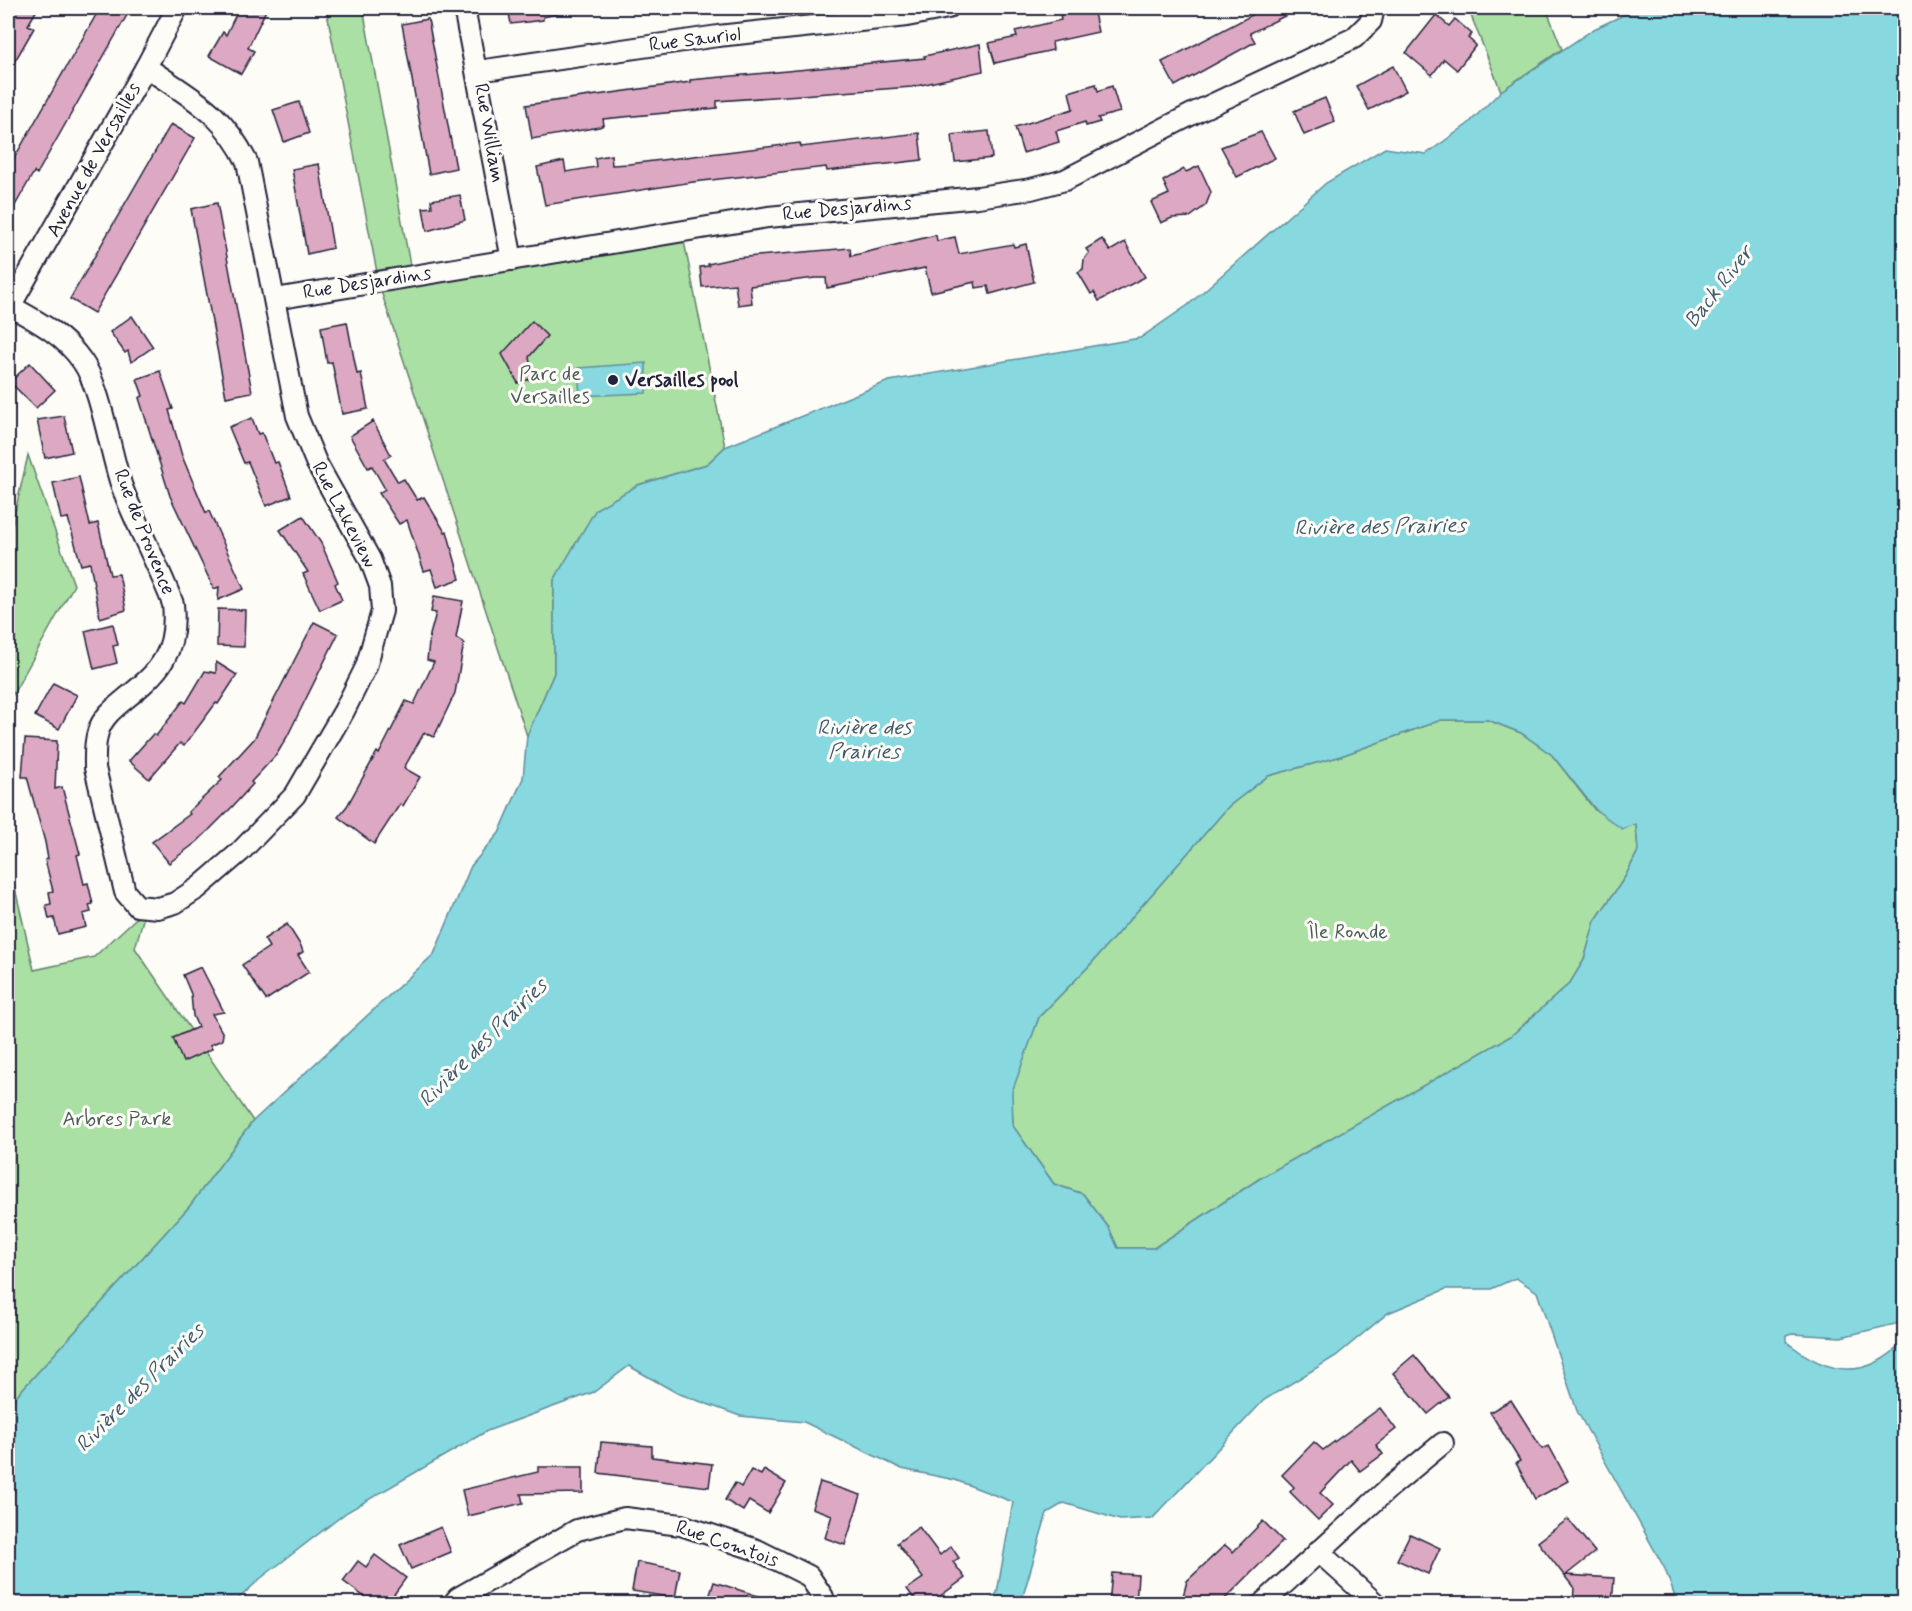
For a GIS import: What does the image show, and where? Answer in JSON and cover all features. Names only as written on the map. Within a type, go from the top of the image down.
[{"type":"street","name":"Avenue de Versailles","points":[[9,308],[177,8]]},
{"type":"street","name":"Rue William","points":[[464,8],[478,70],[512,260]]},
{"type":"street","name":"Rue Sauriol","points":[[478,70],[718,36],[948,8]]},
{"type":"street","name":"Rue Desjardins","points":[[275,299],[768,217],[978,197],[1030,189],[1065,180],[1198,111],[1354,38],[1371,21],[1374,8]]},
{"type":"street","name":"Rue Lakeview","points":[[137,906],[158,908],[175,903],[198,888],[288,803],[344,711],[366,667],[378,633],[382,611],[380,586],[370,559],[316,462],[297,416],[247,162],[223,122],[202,104],[146,67]]},
{"type":"street","name":"Rue de Provence","points":[[9,308],[48,328],[70,345],[84,363],[93,383],[122,487],[173,604],[175,625],[171,647],[162,665],[103,720],[94,749],[95,768],[118,868],[125,892],[137,906]]},
{"type":"street","points":[[1262,1604],[1318,1551],[1443,1443]]},
{"type":"street","name":"Rue Comtois","points":[[453,1604],[577,1530],[625,1518],[681,1525],[757,1550],[809,1576],[823,1597],[821,1604]]},
{"type":"street","points":[[1318,1551],[1376,1604]]},
{"type":"green space","name":"Parc de Versailles","points":[[326,8],[363,8],[412,276],[682,231],[725,447],[707,464],[638,485],[554,580],[554,673],[527,736],[380,288]]},
{"type":"green space","points":[[1468,8],[1546,8],[1562,49],[1501,91]]},
{"type":"green space","points":[[28,455],[74,585],[8,703],[8,543]]},
{"type":"green space","name":"Île Ronde","points":[[1441,720],[1488,720],[1521,733],[1552,755],[1595,810],[1636,824],[1638,851],[1625,877],[1595,921],[1584,960],[1570,983],[1511,1036],[1259,1179],[1154,1248],[1118,1248],[1109,1228],[1083,1194],[1054,1184],[1013,1126],[1011,1092],[1039,1017],[1089,966],[1229,806],[1268,776],[1338,757]]},
{"type":"green space","name":"Arbres Park","points":[[8,858],[34,970],[94,957],[146,909],[135,948],[253,1121],[189,1207],[8,1405]]},
{"type":"water","name":"Rivière des Prairies","points":[[1638,8],[1904,8],[1904,1322],[1841,1337],[1792,1334],[1786,1336],[1786,1341],[1816,1361],[1831,1367],[1846,1369],[1861,1368],[1875,1363],[1890,1354],[1904,1341],[1904,1603],[1677,1603],[1665,1569],[1577,1411],[1537,1292],[1516,1278],[1491,1289],[1446,1289],[1388,1313],[1336,1356],[1264,1400],[1153,1518],[1120,1520],[1064,1503],[1047,1513],[1021,1603],[987,1603],[997,1593],[1013,1502],[955,1480],[902,1469],[804,1422],[740,1416],[677,1393],[629,1366],[594,1392],[487,1431],[347,1512],[261,1578],[234,1603],[8,1603],[8,1405],[189,1207],[253,1121],[434,954],[471,866],[499,833],[523,778],[527,736],[554,673],[554,580],[596,509],[638,485],[707,464],[725,447],[889,381],[1140,338],[1188,305],[1326,183],[1385,148],[1426,154],[1468,124],[1501,91],[1594,29]],"holes":[[[1441,720],[1488,720],[1521,733],[1552,755],[1596,810],[1622,829],[1636,824],[1638,851],[1625,877],[1595,921],[1584,960],[1570,983],[1511,1036],[1259,1179],[1154,1248],[1118,1248],[1109,1228],[1083,1194],[1054,1184],[1013,1126],[1012,1092],[1039,1017],[1089,966],[1229,806],[1268,776],[1338,757]]]},
{"type":"water","name":"Versailles pool","points":[[646,363],[646,393],[580,396],[578,368]]},
{"type":"building","points":[[15,8],[38,8],[28,25],[34,28],[8,73],[8,20]]},
{"type":"building","points":[[100,8],[131,8],[37,174],[34,172],[8,218],[8,169]]},
{"type":"building","points":[[239,8],[267,8],[248,48],[254,51],[241,74],[209,56],[223,32],[226,35]]},
{"type":"building","points":[[508,8],[558,8],[558,14],[543,17],[543,20],[511,24]]},
{"type":"building","points":[[1093,8],[1098,32],[1052,42],[1053,50],[995,63],[989,43],[1017,37],[1015,31],[1061,20],[1060,13]]},
{"type":"building","points":[[1254,8],[1301,8],[1250,33],[1255,42],[1175,86],[1162,62],[1256,13]]},
{"type":"building","points":[[1436,15],[1449,26],[1455,19],[1472,34],[1468,38],[1476,45],[1457,70],[1444,59],[1432,75],[1406,53]]},
{"type":"building","points":[[428,19],[456,168],[429,174],[402,24]]},
{"type":"building","points":[[980,44],[983,71],[912,87],[717,101],[717,108],[603,119],[604,125],[599,127],[532,139],[526,105],[690,82],[690,80],[925,58],[924,56]]},
{"type":"building","points":[[1393,66],[1406,91],[1369,110],[1356,86]]},
{"type":"building","points":[[1096,84],[1098,91],[1112,86],[1120,112],[1098,118],[1100,122],[1086,126],[1085,122],[1056,131],[1059,142],[1023,153],[1015,127],[1073,109],[1069,92]]},
{"type":"building","points":[[1325,98],[1335,122],[1304,135],[1294,111]]},
{"type":"building","points":[[299,102],[309,133],[284,142],[273,110]]},
{"type":"building","points":[[171,124],[195,138],[94,313],[70,299]]},
{"type":"building","points":[[989,131],[992,158],[955,162],[952,135]]},
{"type":"building","points":[[1261,132],[1275,158],[1237,177],[1221,147]]},
{"type":"building","points":[[919,133],[922,160],[827,171],[826,167],[693,182],[545,205],[537,167],[564,161],[566,172],[596,167],[595,158],[611,155],[612,165],[629,164],[800,143],[801,147]]},
{"type":"building","points":[[319,164],[333,248],[307,254],[292,169]]},
{"type":"building","points":[[1199,166],[1211,192],[1206,205],[1190,217],[1172,218],[1161,223],[1151,202],[1169,194],[1163,181],[1184,169],[1186,172]]},
{"type":"building","points":[[460,195],[465,220],[427,231],[423,208],[432,207],[431,200]]},
{"type":"building","points":[[217,203],[252,392],[226,397],[191,209]]},
{"type":"building","points":[[936,235],[937,241],[955,237],[959,254],[1013,244],[1014,247],[1026,244],[1034,282],[990,294],[988,286],[976,288],[975,282],[931,292],[925,268],[827,288],[826,278],[750,286],[752,303],[738,305],[735,284],[702,287],[700,267],[735,258],[850,248],[851,256]]},
{"type":"building","points":[[1102,239],[1110,251],[1125,242],[1145,277],[1099,301],[1094,292],[1091,294],[1078,272],[1083,269],[1084,259],[1089,253],[1086,249]]},
{"type":"building","points":[[132,316],[153,347],[131,362],[128,351],[125,353],[110,332]]},
{"type":"building","points":[[532,321],[547,336],[529,357],[533,378],[518,383],[502,354]]},
{"type":"building","points":[[347,322],[357,374],[361,373],[368,409],[342,414],[332,362],[327,363],[321,327]]},
{"type":"building","points":[[30,363],[55,390],[36,408],[10,382]]},
{"type":"building","points":[[160,371],[173,409],[169,410],[182,456],[206,513],[209,511],[244,589],[218,600],[219,587],[214,589],[170,496],[139,398],[143,396],[137,379]]},
{"type":"building","points":[[64,416],[72,452],[45,458],[37,420]]},
{"type":"building","points":[[252,418],[258,434],[262,433],[274,463],[278,462],[291,496],[266,506],[248,462],[244,463],[229,427]]},
{"type":"building","points":[[373,421],[391,455],[384,459],[398,482],[404,479],[417,500],[424,497],[445,532],[447,531],[460,579],[437,587],[431,569],[424,571],[407,520],[399,524],[379,493],[385,489],[372,466],[368,468],[350,436]]},
{"type":"building","points":[[79,477],[90,525],[98,523],[110,575],[119,574],[126,610],[100,618],[90,563],[81,565],[68,518],[61,519],[53,483]]},
{"type":"building","points":[[303,516],[321,543],[338,582],[335,584],[342,600],[320,610],[303,574],[308,572],[280,530]]},
{"type":"building","points":[[434,596],[463,601],[456,638],[464,643],[455,693],[434,737],[424,733],[404,768],[420,777],[403,806],[400,804],[374,844],[338,817],[347,806],[377,752],[379,754],[406,701],[414,704],[434,662],[427,660],[436,613],[431,612]]},
{"type":"building","points":[[218,609],[245,610],[244,647],[217,646]]},
{"type":"building","points":[[314,622],[338,634],[277,754],[233,806],[198,841],[169,863],[152,842],[190,814],[188,812],[222,780],[219,777],[254,739]]},
{"type":"building","points":[[113,624],[118,645],[113,646],[117,663],[94,669],[85,631]]},
{"type":"building","points":[[216,662],[237,675],[218,704],[216,703],[184,746],[180,743],[149,779],[129,761],[153,734],[156,736],[183,701],[186,703],[205,671],[216,673]]},
{"type":"building","points":[[53,683],[77,695],[59,729],[35,716]]},
{"type":"building","points":[[25,739],[57,741],[55,789],[62,787],[80,854],[77,855],[84,884],[88,883],[93,904],[89,905],[91,912],[83,914],[86,927],[58,934],[54,918],[49,919],[46,905],[51,904],[49,892],[53,891],[45,860],[48,859],[45,842],[27,777],[22,777]]},
{"type":"building","points":[[287,924],[301,946],[303,952],[298,955],[309,972],[266,1000],[242,965],[269,947],[264,939]]},
{"type":"building","points":[[201,967],[224,1012],[212,1014],[223,1034],[222,1040],[210,1045],[212,1049],[183,1062],[173,1038],[198,1027],[193,1016],[191,994],[183,975]]},
{"type":"building","points":[[1414,1355],[1449,1397],[1428,1414],[1393,1373]]},
{"type":"building","points":[[1511,1400],[1542,1449],[1549,1446],[1568,1481],[1535,1499],[1516,1463],[1520,1461],[1490,1412]]},
{"type":"building","points":[[1380,1408],[1396,1429],[1376,1445],[1383,1454],[1360,1471],[1351,1460],[1320,1493],[1333,1505],[1318,1520],[1290,1492],[1294,1487],[1282,1475],[1314,1442],[1323,1450]]},
{"type":"building","points":[[601,1442],[652,1446],[652,1457],[712,1464],[709,1487],[598,1473]]},
{"type":"building","points":[[538,1467],[583,1467],[583,1493],[521,1494],[523,1503],[468,1516],[462,1490],[538,1472]]},
{"type":"building","points":[[751,1470],[761,1475],[764,1470],[786,1483],[768,1513],[749,1501],[743,1511],[725,1500],[735,1483],[741,1487]]},
{"type":"building","points":[[820,1482],[861,1495],[845,1545],[825,1538],[832,1515],[812,1508]]},
{"type":"building","points":[[1568,1519],[1595,1552],[1566,1575],[1614,1578],[1612,1604],[1573,1604],[1574,1588],[1538,1542]]},
{"type":"building","points":[[1263,1521],[1283,1541],[1220,1604],[1181,1604],[1187,1581],[1225,1545],[1233,1552]]},
{"type":"building","points":[[441,1527],[451,1552],[411,1569],[400,1545]]},
{"type":"building","points":[[919,1527],[940,1555],[951,1546],[959,1558],[953,1562],[965,1578],[929,1604],[918,1604],[907,1589],[923,1578],[897,1543]]},
{"type":"building","points":[[1410,1534],[1440,1548],[1428,1574],[1397,1560]]},
{"type":"building","points":[[375,1555],[406,1578],[387,1604],[374,1604],[343,1581],[358,1561],[366,1567]]},
{"type":"building","points":[[637,1562],[680,1570],[675,1598],[632,1591]]},
{"type":"building","points":[[1112,1573],[1138,1575],[1136,1604],[1109,1604]]},
{"type":"building","points":[[714,1582],[771,1600],[771,1604],[707,1604]]},
{"type":"place","name":"Versailles pool","points":[[613,380]]},
{"type":"water label","name":"Back River","points":[[1719,287]]}]
